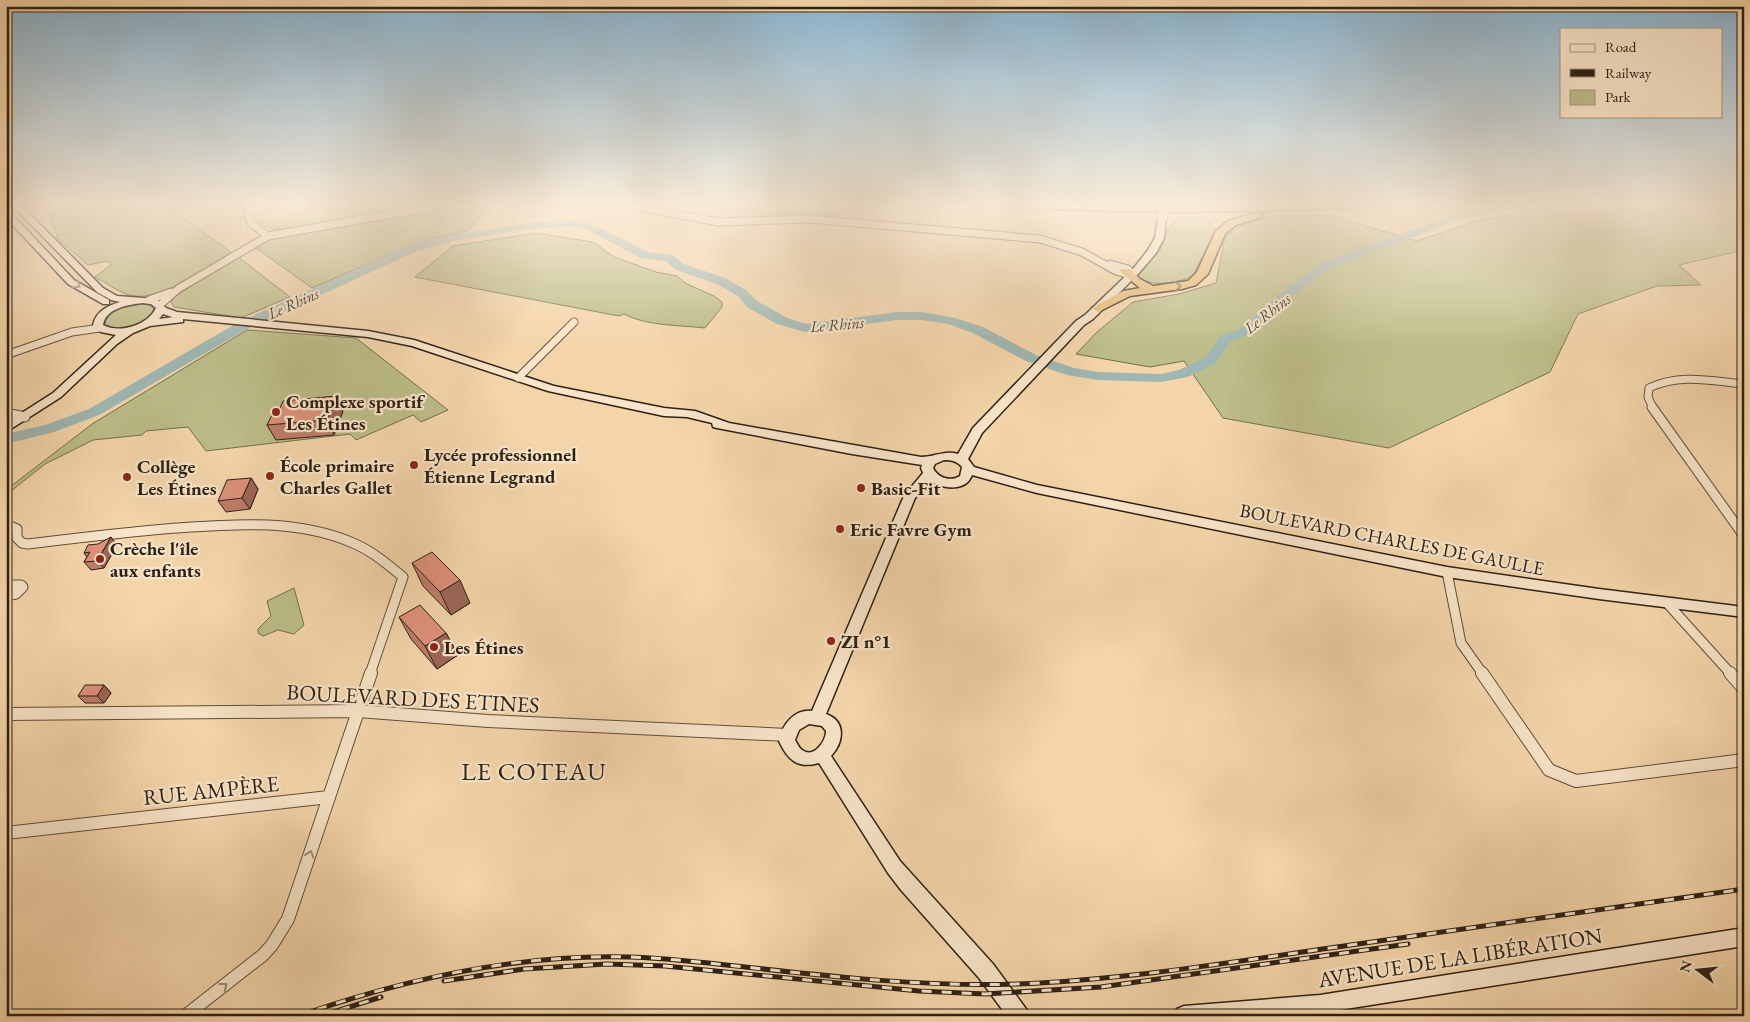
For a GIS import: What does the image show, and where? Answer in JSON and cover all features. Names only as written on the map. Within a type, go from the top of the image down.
[{"type":"highway","points":[[1098,308],[1127,292],[1182,286],[1196,280],[1202,274],[1211,252]]},
{"type":"highway","points":[[1128,273],[1150,289]]},
{"type":"street","points":[[42,252],[71,282],[106,302],[109,308],[103,322],[106,339],[78,375]]},
{"type":"street","points":[[60,252],[100,290],[114,298],[133,301],[149,300],[178,289],[239,252]]},
{"type":"street","points":[[1082,252],[1128,273]]},
{"type":"street","points":[[1080,323],[1083,315],[1151,252]]},
{"type":"street","points":[[817,718],[894,531],[910,496],[936,457],[948,455],[968,435],[977,431],[1080,323],[1098,308],[1128,273]]},
{"type":"street","points":[[148,323],[178,289]]},
{"type":"street","points":[[149,300],[160,308],[176,315],[224,322],[378,337],[423,345],[552,389],[664,412],[674,417],[708,424],[724,424],[852,450],[868,456],[929,469]]},
{"type":"street","points":[[6,355],[103,322],[133,301]]},
{"type":"street","points":[[9,427],[57,395],[130,329],[148,323],[169,320],[224,322]]},
{"type":"street","points":[[103,322],[130,329]]},
{"type":"street","points":[[518,378],[574,322]]},
{"type":"street","points":[[1744,384],[1678,379],[1660,382],[1650,388],[1648,397],[1652,408],[1744,536]]},
{"type":"street","points":[[6,413],[25,417]]},
{"type":"street","points":[[929,469],[934,479],[952,483],[964,469],[965,450],[975,438],[977,431]]},
{"type":"street","points":[[948,455],[964,469]]},
{"type":"street","name":"BOULEVARD CHARLES DE GAULLE","points":[[964,469],[982,481],[1017,488],[1037,489],[1447,572],[1744,612]]},
{"type":"street","points":[[905,508],[927,489],[942,482]]},
{"type":"street","points":[[6,524],[17,529],[17,538],[22,543],[28,544],[155,529],[248,523],[312,530],[334,535],[361,546],[391,565],[403,577],[288,919],[277,938],[263,955],[185,1016]]},
{"type":"street","points":[[1447,572],[1461,643],[1550,770],[1576,781],[1744,760]]},
{"type":"street","points":[[6,590],[18,584],[23,587],[16,594],[6,596]]},
{"type":"street","points":[[1667,603],[1744,689]]},
{"type":"street","name":"BOULEVARD DES ETINES","points":[[6,714],[358,711],[488,721],[788,735]]},
{"type":"street","points":[[809,717],[817,718],[830,724],[834,737],[831,748],[822,755],[807,758],[800,757],[789,748],[788,735],[795,723],[809,717]]},
{"type":"street","points":[[822,755],[898,873],[986,971],[1019,1016]]},
{"type":"street","name":"RUE AMPÈRE","points":[[6,833],[329,797]]},
{"type":"street","name":"AVENUE DE LA LIBÉRATION","points":[[1184,1016],[1320,1004],[1744,937]]},
{"type":"green space","points":[[73,252],[231,252],[181,284],[152,295],[138,296],[126,294],[95,277],[111,265],[108,261],[88,265]]},
{"type":"green space","points":[[261,252],[396,252],[312,288]]},
{"type":"green space","points":[[446,252],[607,252],[614,257],[656,272],[677,276],[685,283],[714,296],[722,302],[722,307],[705,328],[663,324],[642,321],[624,314],[619,316],[415,277]]},
{"type":"green space","points":[[1159,252],[1205,252],[1192,277],[1178,281],[1157,283],[1143,280],[1137,276]]},
{"type":"green space","points":[[1222,252],[1737,252],[1679,265],[1701,285],[1657,286],[1578,314],[1550,372],[1389,448],[1223,418],[1184,361],[1150,367],[1076,354],[1096,333],[1133,302],[1179,294],[1216,283]]},
{"type":"green space","points":[[237,256],[290,297],[241,318],[174,307],[171,302],[174,297]]},
{"type":"green space","points":[[139,303],[149,305],[154,309],[151,315],[140,323],[117,328],[104,323],[104,320],[115,310]]},
{"type":"green space","name":"Complexe sportif Les Étines","points":[[247,330],[356,338],[448,410],[421,422],[413,415],[356,440],[350,434],[206,451],[188,427],[146,431],[142,435],[93,440],[45,464],[6,495],[6,490],[92,424]]},
{"type":"green space","points":[[294,588],[304,625],[294,634],[278,630],[263,636],[258,633],[258,629],[271,616],[267,601]]},
{"type":"building","points":[[336,396],[327,420],[267,425],[273,413],[278,413],[283,401]]},
{"type":"building","points":[[251,478],[242,498],[218,501],[227,480]]},
{"type":"building","points":[[111,537],[97,561],[84,562],[90,552],[84,553],[88,545],[98,544]]},
{"type":"building","points":[[432,552],[460,580],[440,592],[412,563]]},
{"type":"building","points":[[420,605],[446,633],[425,646],[399,617]]},
{"type":"building","points":[[85,685],[104,685],[97,696],[78,696]]},
{"type":"waterway","name":"Le Rhins","points":[[6,439],[49,429],[94,412],[242,326],[405,252]]},
{"type":"waterway","name":"Le Rhins","points":[[639,252],[645,255],[668,258],[680,267],[721,281],[742,293],[752,304],[782,321],[805,328],[897,316],[922,316],[950,321],[978,330],[1031,358],[1072,372],[1098,376],[1161,378],[1183,374],[1211,360],[1226,338],[1245,332],[1286,295],[1325,266],[1363,252]]},
{"type":"railway","points":[[298,1016],[419,980],[502,965],[544,960],[586,957],[658,958],[847,978],[914,983],[982,985],[1056,982],[1135,975],[1213,965],[1744,889]]},
{"type":"railway","points":[[444,981],[524,969],[607,964],[665,966],[919,991],[985,994],[1101,987],[1408,944]]},
{"type":"railway","points":[[321,1016],[381,997]]},
{"type":"place","name":"Complexe sportif Les Étines","points":[[276,412]]},
{"type":"place","name":"Lycée professionnel Étienne Legrand","points":[[414,465]]},
{"type":"place","name":"École primaire Charles Gallet","points":[[270,476]]},
{"type":"place","name":"Collège Les Étines","points":[[127,477]]},
{"type":"place","name":"Basic-Fit","points":[[861,488]]},
{"type":"place","name":"Eric Favre Gym","points":[[840,529]]},
{"type":"place","name":"Crèche l'île aux enfants","points":[[100,559]]},
{"type":"place","name":"ZI n°1","points":[[831,641]]},
{"type":"place","name":"Les Étines","points":[[434,647]]},
{"type":"district","name":"LE COTEAU","points":[[534,771]]}]
